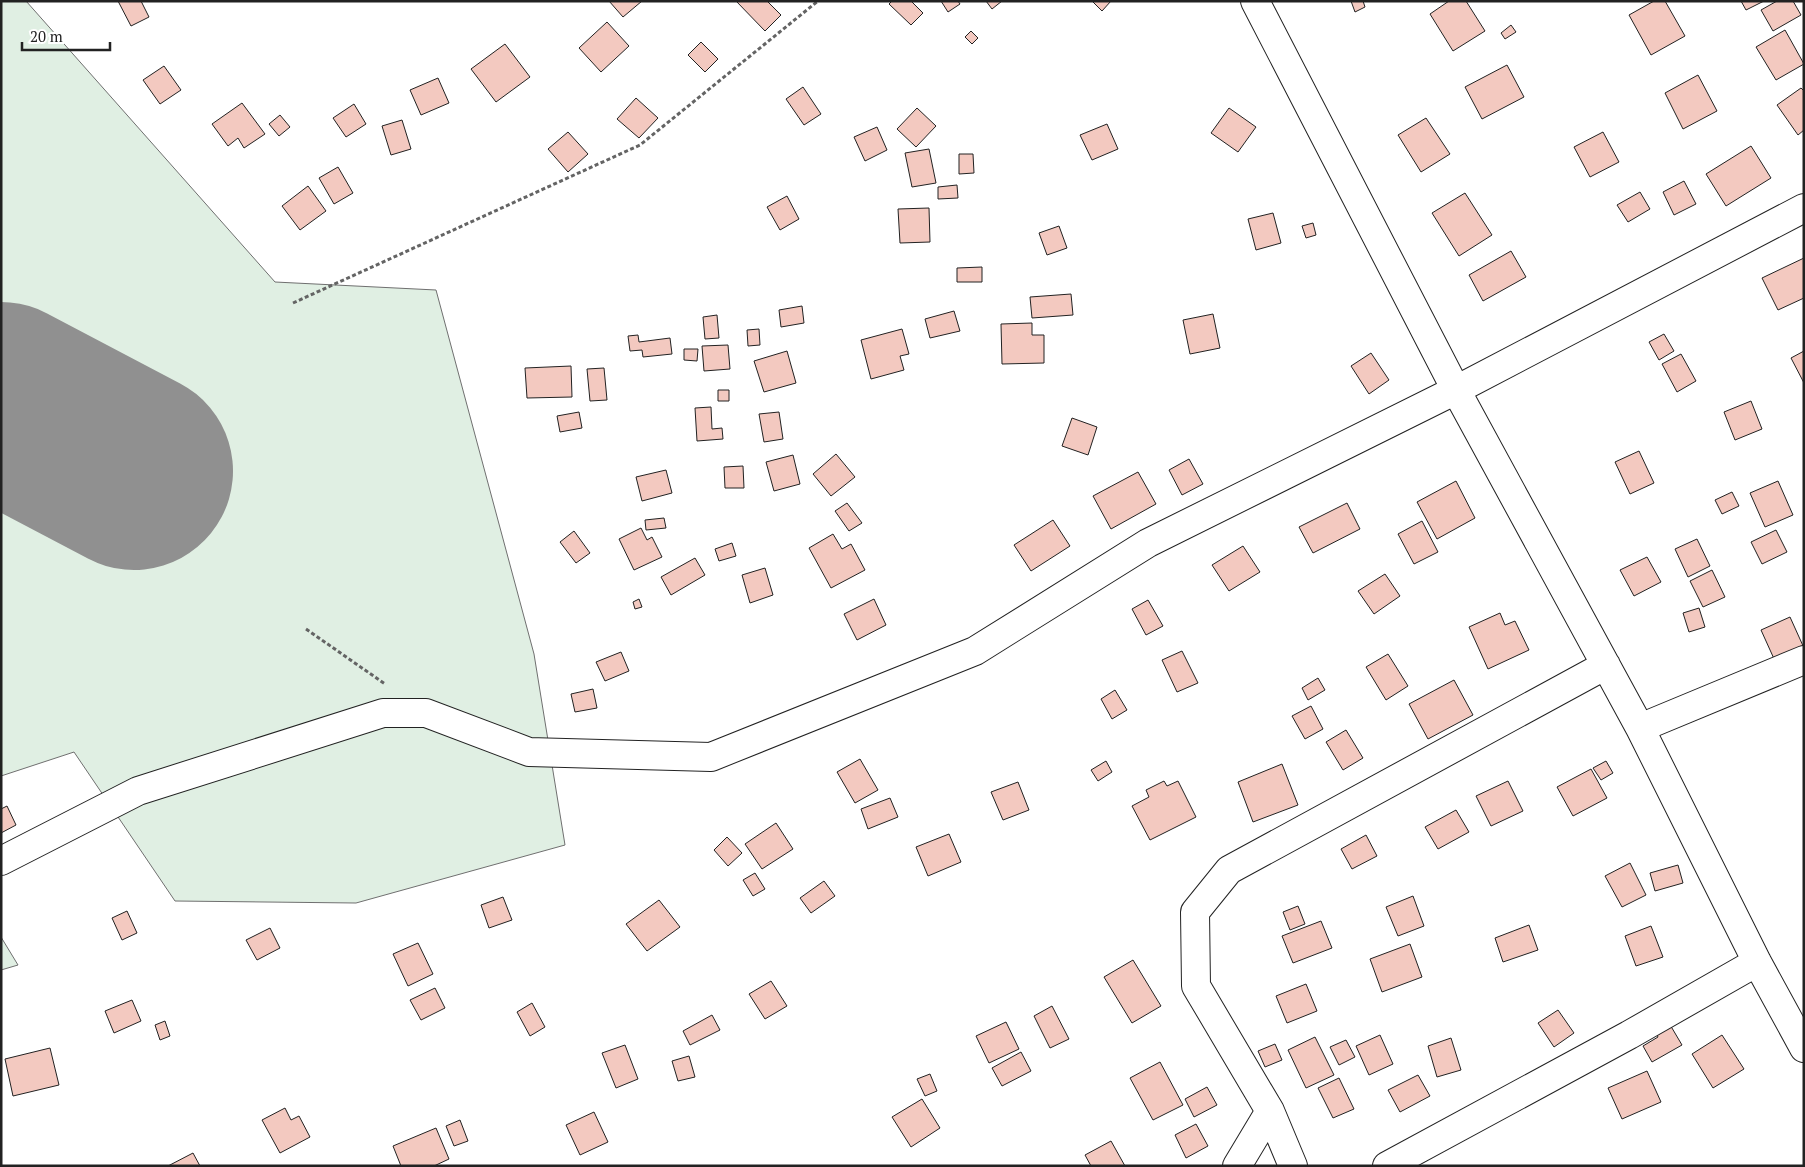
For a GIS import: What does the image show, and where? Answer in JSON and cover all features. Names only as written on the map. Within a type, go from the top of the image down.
[{"type":"street","points":[[1255,1],[1456,390],[1640,728],[1757,962],[1804,1048]]},
{"type":"street","points":[[1,861],[138,791],[383,713],[426,713],[529,752],[711,757],[975,651],[1148,543],[1456,390],[1804,208]]},
{"type":"street","points":[[1640,728],[1804,660]]},
{"type":"street","points":[[1293,1166],[1270,1110],[1196,986],[1195,912],[1229,870],[1606,665]]},
{"type":"street","points":[[1387,1166],[1629,1035],[1757,962]]},
{"type":"street","points":[[1237,1166],[1270,1110]]},
{"type":"path","points":[[293,303],[640,145],[818,1]]},
{"type":"path","points":[[306,629],[386,685]]},
{"type":"green space","points":[[1,1],[26,1],[275,282],[436,290],[534,654],[565,845],[356,903],[175,901],[74,752],[1,776]]},
{"type":"green space","points":[[1,937],[18,965],[1,970]]},
{"type":"building","points":[[118,1],[141,1],[149,17],[131,26]]},
{"type":"building","points":[[609,1],[642,1],[623,17]]},
{"type":"building","points":[[736,1],[767,1],[781,15],[765,31]]},
{"type":"building","points":[[892,1],[911,1],[923,13],[911,25],[889,4]]},
{"type":"building","points":[[941,1],[958,1],[960,4],[948,12]]},
{"type":"building","points":[[986,1],[1002,1],[992,9]]},
{"type":"building","points":[[1092,1],[1111,1],[1102,11]]},
{"type":"building","points":[[1351,1],[1363,1],[1365,7],[1355,12]]},
{"type":"building","points":[[1449,1],[1466,1],[1485,31],[1453,51],[1430,14]]},
{"type":"building","points":[[1654,1],[1665,1],[1685,36],[1651,55],[1629,15]]},
{"type":"building","points":[[1741,1],[1764,1],[1746,10]]},
{"type":"building","points":[[1777,1],[1793,1],[1801,15],[1773,31],[1761,10]]},
{"type":"building","points":[[607,22],[629,46],[601,72],[579,48]]},
{"type":"building","points":[[1511,25],[1516,32],[1505,39],[1501,33]]},
{"type":"building","points":[[1785,30],[1804,64],[1776,80],[1756,47]]},
{"type":"building","points":[[971,31],[978,38],[972,44],[965,37]]},
{"type":"building","points":[[701,42],[718,59],[705,72],[688,55]]},
{"type":"building","points":[[505,44],[530,77],[496,102],[471,69]]},
{"type":"building","points":[[1507,65],[1524,97],[1482,119],[1465,87]]},
{"type":"building","points":[[164,66],[181,90],[160,104],[143,80]]},
{"type":"building","points":[[1698,75],[1717,111],[1683,129],[1665,93]]},
{"type":"building","points":[[438,78],[449,103],[421,115],[410,90]]},
{"type":"building","points":[[803,87],[821,114],[804,125],[786,99]]},
{"type":"building","points":[[1801,88],[1804,91],[1804,130],[1798,135],[1777,105]]},
{"type":"building","points":[[636,98],[658,118],[639,138],[617,119]]},
{"type":"building","points":[[242,103],[265,134],[244,148],[238,138],[228,146],[212,124]]},
{"type":"building","points":[[354,104],[366,124],[346,137],[333,118]]},
{"type":"building","points":[[917,108],[936,126],[916,147],[897,129]]},
{"type":"building","points":[[1229,108],[1256,127],[1238,152],[1211,133]]},
{"type":"building","points":[[280,115],[290,127],[279,136],[269,124]]},
{"type":"building","points":[[1426,118],[1450,154],[1421,172],[1398,135]]},
{"type":"building","points":[[402,120],[411,149],[391,155],[382,126]]},
{"type":"building","points":[[1107,124],[1118,149],[1092,160],[1080,135]]},
{"type":"building","points":[[877,127],[887,150],[865,161],[854,137]]},
{"type":"building","points":[[568,132],[588,154],[568,172],[548,149]]},
{"type":"building","points":[[1603,132],[1619,162],[1590,177],[1574,147]]},
{"type":"building","points":[[1751,146],[1771,178],[1726,206],[1706,174]]},
{"type":"building","points":[[929,149],[936,183],[912,187],[905,153]]},
{"type":"building","points":[[959,154],[973,154],[974,173],[959,174]]},
{"type":"building","points":[[338,167],[353,193],[334,204],[319,178]]},
{"type":"building","points":[[1684,181],[1696,204],[1674,215],[1663,192]]},
{"type":"building","points":[[957,185],[958,198],[938,199],[938,187]]},
{"type":"building","points":[[308,186],[326,211],[300,230],[282,206]]},
{"type":"building","points":[[1640,192],[1650,209],[1628,222],[1617,205]]},
{"type":"building","points":[[1465,193],[1492,235],[1459,256],[1432,213]]},
{"type":"building","points":[[787,196],[799,219],[780,230],[767,207]]},
{"type":"building","points":[[929,208],[930,242],[900,243],[898,209]]},
{"type":"building","points":[[1273,213],[1281,243],[1256,250],[1248,219]]},
{"type":"building","points":[[1313,223],[1316,235],[1306,238],[1302,226]]},
{"type":"building","points":[[1059,226],[1067,248],[1047,255],[1039,233]]},
{"type":"building","points":[[1511,251],[1526,277],[1483,301],[1469,275]]},
{"type":"building","points":[[1804,258],[1804,298],[1778,310],[1762,278]]},
{"type":"building","points":[[982,267],[982,282],[957,282],[957,268]]},
{"type":"building","points":[[1071,294],[1073,315],[1032,318],[1030,297]]},
{"type":"building","points":[[802,306],[804,323],[781,327],[779,310]]},
{"type":"building","points":[[954,311],[960,331],[930,338],[925,319]]},
{"type":"building","points":[[1213,314],[1220,348],[1190,354],[1183,320]]},
{"type":"building","points":[[717,315],[719,338],[705,339],[703,317]]},
{"type":"building","points":[[1032,323],[1032,335],[1044,335],[1044,363],[1002,364],[1001,324]]},
{"type":"building","points":[[759,329],[760,345],[748,346],[747,330]]},
{"type":"building","points":[[902,329],[909,354],[900,356],[904,370],[871,379],[861,340]]},
{"type":"building","points":[[1664,334],[1674,351],[1659,360],[1649,342]]},
{"type":"building","points":[[638,335],[639,342],[670,338],[672,354],[643,357],[642,350],[630,351],[628,336]]},
{"type":"building","points":[[728,345],[730,369],[704,371],[702,346]]},
{"type":"building","points":[[684,349],[698,349],[697,361],[684,360]]},
{"type":"building","points":[[787,351],[796,383],[764,392],[754,361]]},
{"type":"building","points":[[1804,351],[1804,383],[1791,358]]},
{"type":"building","points":[[1371,353],[1389,380],[1369,394],[1351,366]]},
{"type":"building","points":[[1681,354],[1696,381],[1677,392],[1662,364]]},
{"type":"building","points":[[571,366],[572,397],[527,398],[525,368]]},
{"type":"building","points":[[604,368],[607,400],[590,401],[587,369]]},
{"type":"building","points":[[718,390],[729,390],[729,401],[718,401]]},
{"type":"building","points":[[1751,401],[1762,429],[1735,440],[1724,412]]},
{"type":"building","points":[[711,407],[712,429],[722,428],[723,439],[697,441],[695,408]]},
{"type":"building","points":[[579,412],[582,428],[560,432],[557,416]]},
{"type":"building","points":[[779,412],[783,439],[764,442],[759,414]]},
{"type":"building","points":[[1072,418],[1097,427],[1088,455],[1062,446]]},
{"type":"building","points":[[1639,451],[1654,483],[1630,494],[1615,462]]},
{"type":"building","points":[[836,454],[855,477],[831,496],[813,474]]},
{"type":"building","points":[[793,455],[800,484],[774,491],[766,462]]},
{"type":"building","points":[[1189,459],[1203,484],[1182,495],[1169,470]]},
{"type":"building","points":[[743,466],[744,488],[725,488],[724,467]]},
{"type":"building","points":[[666,470],[672,493],[642,501],[636,477]]},
{"type":"building","points":[[1138,472],[1156,504],[1111,529],[1093,496]]},
{"type":"building","points":[[1456,481],[1475,518],[1437,539],[1417,502]]},
{"type":"building","points":[[1778,481],[1793,515],[1765,527],[1750,493]]},
{"type":"building","points":[[1732,492],[1739,506],[1722,514],[1715,500]]},
{"type":"building","points":[[847,503],[862,523],[849,531],[835,511]]},
{"type":"building","points":[[1347,503],[1360,529],[1313,553],[1299,527]]},
{"type":"building","points":[[664,518],[666,528],[646,530],[645,520]]},
{"type":"building","points":[[1053,520],[1070,546],[1031,571],[1014,545]]},
{"type":"building","points":[[1422,521],[1438,552],[1414,564],[1398,534]]},
{"type":"building","points":[[641,528],[647,540],[652,537],[662,557],[634,570],[619,539]]},
{"type":"building","points":[[1776,530],[1787,552],[1762,564],[1751,542]]},
{"type":"building","points":[[574,531],[590,553],[576,563],[560,542]]},
{"type":"building","points":[[833,534],[842,549],[851,544],[865,570],[831,588],[809,548]]},
{"type":"building","points":[[1697,539],[1710,566],[1688,577],[1675,549]]},
{"type":"building","points":[[732,543],[736,556],[719,561],[715,549]]},
{"type":"building","points":[[1243,546],[1260,572],[1229,591],[1212,565]]},
{"type":"building","points":[[1647,557],[1661,582],[1634,596],[1620,570]]},
{"type":"building","points":[[695,558],[705,575],[671,595],[661,577]]},
{"type":"building","points":[[765,568],[773,595],[750,603],[742,575]]},
{"type":"building","points":[[1712,570],[1725,597],[1703,607],[1690,581]]},
{"type":"building","points":[[1385,574],[1400,596],[1374,614],[1358,591]]},
{"type":"building","points":[[639,599],[642,607],[635,609],[633,602]]},
{"type":"building","points":[[874,599],[886,625],[857,640],[844,614]]},
{"type":"building","points":[[1148,600],[1163,626],[1146,635],[1132,609]]},
{"type":"building","points":[[1699,608],[1705,627],[1689,632],[1683,613]]},
{"type":"building","points":[[1500,613],[1505,625],[1515,621],[1529,650],[1488,669],[1469,627]]},
{"type":"building","points":[[1790,617],[1804,648],[1775,661],[1761,630]]},
{"type":"building","points":[[1182,651],[1198,683],[1177,692],[1162,660]]},
{"type":"building","points":[[621,652],[629,671],[605,681],[596,662]]},
{"type":"building","points":[[1388,654],[1408,686],[1386,700],[1366,667]]},
{"type":"building","points":[[1318,678],[1325,690],[1308,700],[1302,688]]},
{"type":"building","points":[[1454,680],[1473,715],[1428,739],[1409,704]]},
{"type":"building","points":[[593,689],[597,708],[575,712],[571,694]]},
{"type":"building","points":[[1115,690],[1127,710],[1112,719],[1101,699]]},
{"type":"building","points":[[1311,706],[1323,729],[1305,739],[1292,716]]},
{"type":"building","points":[[1346,730],[1363,758],[1343,770],[1326,742]]},
{"type":"building","points":[[860,759],[878,790],[855,803],[837,772]]},
{"type":"building","points":[[1106,761],[1112,772],[1098,781],[1091,770]]},
{"type":"building","points":[[1606,761],[1613,773],[1601,780],[1593,768]]},
{"type":"building","points":[[1282,764],[1298,805],[1253,822],[1238,782]]},
{"type":"building","points":[[1591,769],[1607,798],[1573,816],[1557,787]]},
{"type":"building","points":[[1164,781],[1167,786],[1178,781],[1196,817],[1150,840],[1132,806],[1149,797],[1146,790]]},
{"type":"building","points":[[1508,781],[1523,811],[1491,826],[1476,796]]},
{"type":"building","points":[[1018,782],[1029,810],[1003,820],[991,792]]},
{"type":"building","points":[[890,798],[898,817],[868,829],[861,809]]},
{"type":"building","points":[[7,806],[16,825],[1,833],[1,809]]},
{"type":"building","points":[[1456,810],[1469,832],[1438,849],[1425,827]]},
{"type":"building","points":[[776,823],[793,849],[762,869],[745,844]]},
{"type":"building","points":[[949,834],[961,862],[928,876],[916,847]]},
{"type":"building","points":[[1366,835],[1377,856],[1352,869],[1341,849]]},
{"type":"building","points":[[727,837],[742,853],[728,866],[714,850]]},
{"type":"building","points":[[1630,863],[1646,895],[1622,907],[1605,876]]},
{"type":"building","points":[[1678,865],[1683,883],[1655,891],[1650,873]]},
{"type":"building","points":[[755,873],[765,889],[753,896],[743,880]]},
{"type":"building","points":[[824,881],[835,896],[811,913],[800,898]]},
{"type":"building","points":[[1413,896],[1424,926],[1398,936],[1386,907]]},
{"type":"building","points":[[503,897],[512,920],[489,928],[481,905]]},
{"type":"building","points":[[659,900],[680,927],[647,951],[626,924]]},
{"type":"building","points":[[1298,906],[1305,924],[1290,930],[1283,912]]},
{"type":"building","points":[[127,911],[137,933],[122,940],[112,918]]},
{"type":"building","points":[[1321,921],[1332,948],[1293,963],[1282,936]]},
{"type":"building","points":[[1529,925],[1538,950],[1503,962],[1495,938]]},
{"type":"building","points":[[1651,926],[1663,957],[1636,966],[1625,936]]},
{"type":"building","points":[[270,928],[280,948],[257,960],[246,940]]},
{"type":"building","points":[[418,943],[433,974],[408,986],[393,954]]},
{"type":"building","points":[[1410,944],[1422,977],[1382,992],[1370,959]]},
{"type":"building","points":[[1133,960],[1161,1006],[1132,1023],[1104,977]]},
{"type":"building","points":[[771,981],[787,1006],[765,1019],[749,994]]},
{"type":"building","points":[[1306,984],[1317,1011],[1287,1023],[1276,996]]},
{"type":"building","points":[[435,988],[445,1008],[421,1020],[410,1000]]},
{"type":"building","points":[[132,1000],[141,1021],[114,1033],[105,1011]]},
{"type":"building","points":[[532,1003],[545,1027],[530,1036],[517,1012]]},
{"type":"building","points":[[1052,1006],[1069,1039],[1050,1048],[1034,1016]]},
{"type":"building","points":[[1558,1010],[1574,1033],[1554,1047],[1538,1023]]},
{"type":"building","points":[[712,1015],[720,1030],[690,1045],[683,1031]]},
{"type":"building","points":[[165,1021],[170,1036],[160,1040],[155,1025]]},
{"type":"building","points":[[1006,1022],[1019,1049],[989,1063],[976,1036]]},
{"type":"building","points":[[1669,1023],[1682,1045],[1652,1062],[1643,1046],[1658,1037],[1655,1031]]},
{"type":"building","points":[[1380,1035],[1393,1064],[1369,1075],[1356,1046]]},
{"type":"building","points":[[1722,1035],[1744,1069],[1713,1088],[1692,1054]]},
{"type":"building","points":[[1315,1037],[1334,1075],[1306,1088],[1288,1050]]},
{"type":"building","points":[[1451,1038],[1461,1070],[1437,1077],[1428,1046]]},
{"type":"building","points":[[1346,1040],[1355,1057],[1339,1065],[1330,1047]]},
{"type":"building","points":[[1275,1044],[1282,1060],[1265,1067],[1258,1051]]},
{"type":"building","points":[[625,1045],[638,1079],[616,1088],[602,1053]]},
{"type":"building","points":[[50,1048],[59,1085],[13,1096],[5,1059]]},
{"type":"building","points":[[1021,1052],[1031,1071],[1002,1086],[992,1068]]},
{"type":"building","points":[[689,1056],[695,1077],[678,1081],[672,1061]]},
{"type":"building","points":[[1160,1062],[1183,1105],[1153,1120],[1130,1078]]},
{"type":"building","points":[[1647,1071],[1661,1102],[1622,1119],[1608,1088]]},
{"type":"building","points":[[930,1074],[937,1091],[925,1096],[917,1079]]},
{"type":"building","points":[[1418,1075],[1430,1096],[1400,1112],[1388,1090]]},
{"type":"building","points":[[1339,1078],[1354,1109],[1333,1118],[1318,1088]]},
{"type":"building","points":[[1207,1087],[1217,1105],[1194,1117],[1185,1099]]},
{"type":"building","points":[[922,1099],[940,1128],[911,1147],[892,1117]]},
{"type":"building","points":[[285,1108],[291,1120],[299,1116],[310,1137],[280,1153],[262,1120]]},
{"type":"building","points":[[594,1112],[608,1142],[580,1155],[566,1125]]},
{"type":"building","points":[[460,1120],[468,1141],[454,1146],[446,1126]]},
{"type":"building","points":[[1196,1124],[1208,1146],[1186,1158],[1175,1135]]},
{"type":"building","points":[[436,1128],[449,1159],[434,1166],[401,1166],[393,1146]]},
{"type":"building","points":[[1111,1141],[1125,1166],[1091,1166],[1085,1155]]},
{"type":"building","points":[[193,1153],[200,1166],[168,1166]]},
{"type":"runway","points":[[1,401],[134,471]]}]
